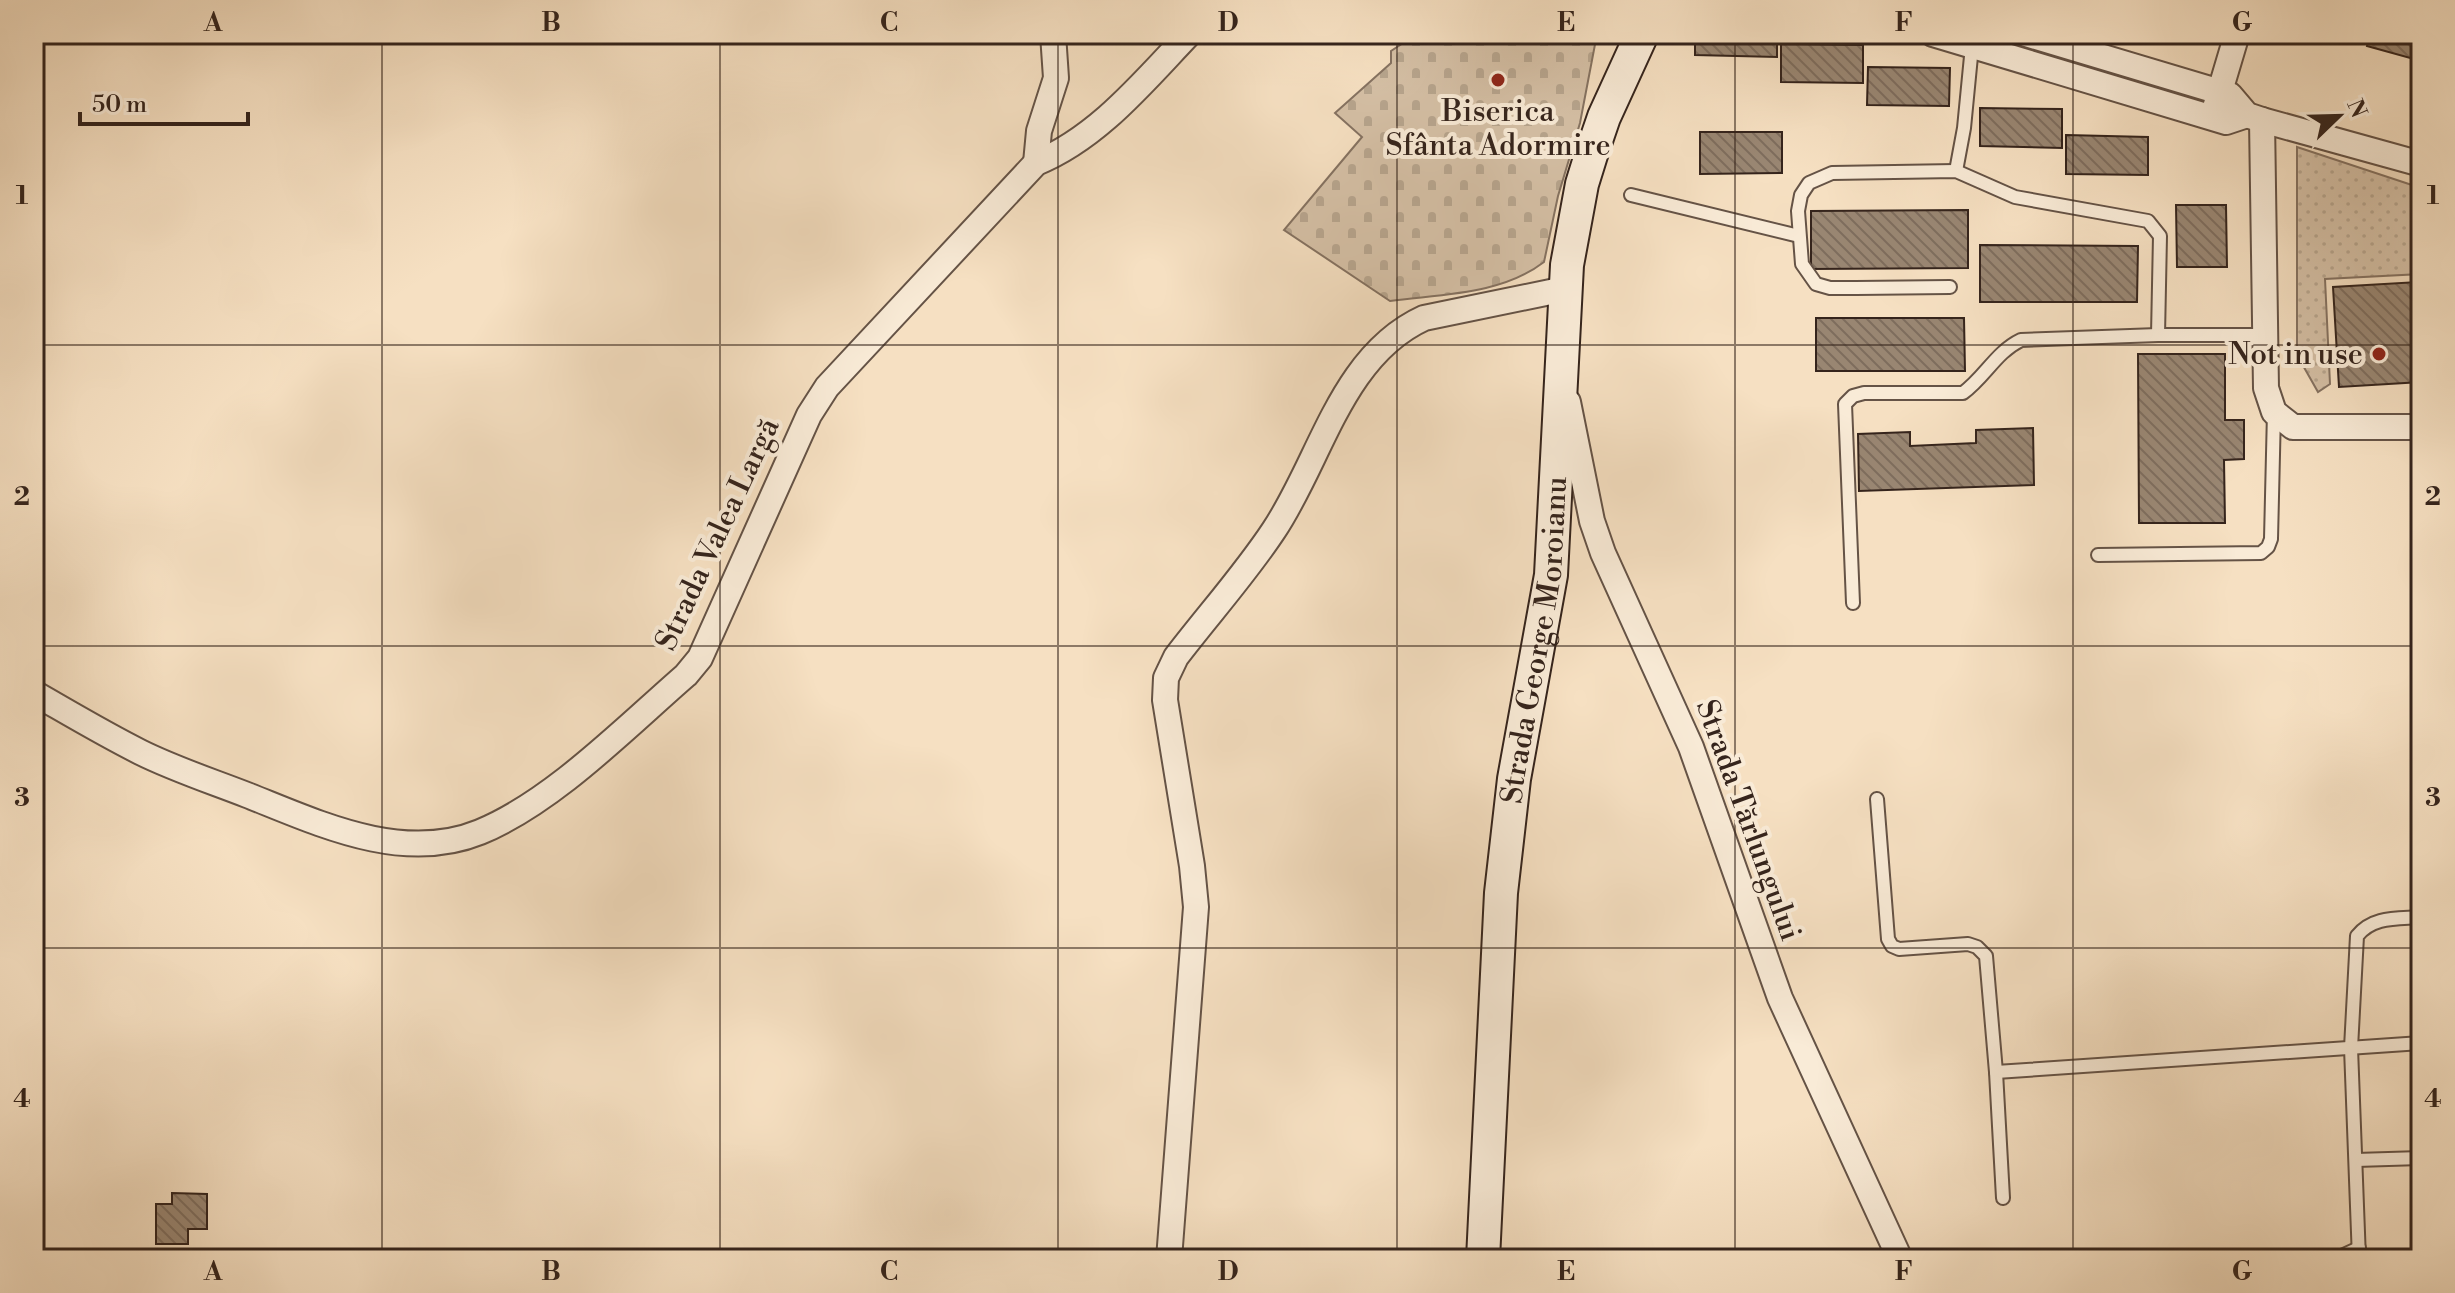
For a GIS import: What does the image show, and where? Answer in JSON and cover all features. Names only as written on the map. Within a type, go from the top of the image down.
[{"type":"main road","name":"Strada George Moroianu","points":[[1483,1259],[1501,893],[1514,779],[1551,575],[1565,289],[1573,226],[1582,184],[1604,117],[1642,34]]},
{"type":"street","points":[[1036,163],[1039,131],[1056,78],[1053,34]]},
{"type":"street","name":"Strada Valea Largă","points":[[34,693],[141,753],[345,834],[422,843],[477,834],[514,816],[546,795],[686,675],[700,658],[816,402],[1036,163],[1070,146],[1105,118],[1189,34]]},
{"type":"street","points":[[1933,34],[2226,122],[2255,118],[2421,164]]},
{"type":"street","points":[[2026,34],[2230,95],[2255,118],[2266,388],[2274,412],[2293,427],[2421,427]]},
{"type":"street","points":[[2212,118],[2237,34]]},
{"type":"street","points":[[1169,1259],[1196,907],[1165,700],[1166,678],[1176,657],[1273,532],[1333,417],[1367,363],[1388,339],[1424,318],[1565,289]]},
{"type":"street","name":"Strada Tărlungului","points":[[1562,396],[1569,405],[1592,521],[1603,553],[1691,747],[1780,998],[1900,1259]]},
{"type":"lane","points":[[1956,171],[1964,128],[1972,46]]},
{"type":"lane","points":[[1950,287],[1830,288],[1816,284],[1802,264],[1799,236],[1801,195],[1809,183],[1832,173],[1956,171],[2015,197],[2148,221],[2160,236],[2158,335]]},
{"type":"lane","points":[[1631,195],[1799,236]]},
{"type":"lane","points":[[1853,603],[1845,404],[1853,396],[1864,393],[1963,393],[1977,383],[1988,366],[2007,347],[2021,340],[2265,335]]},
{"type":"lane","points":[[2098,555],[2261,553],[2271,539],[2274,412]]},
{"type":"lane","points":[[1877,799],[1888,939],[1892,946],[1899,949],[1968,944],[1977,947],[1986,956],[2003,1198]]},
{"type":"lane","points":[[2335,1259],[2359,1253],[2351,1048],[2357,936],[2365,926],[2378,920],[2421,917]]},
{"type":"lane","points":[[1996,1072],[2421,1043]]},
{"type":"lane","points":[[2356,1160],[2421,1158]]},
{"type":"green space","points":[[1417,34],[1597,34],[1580,123],[1558,196],[1544,262],[1527,273],[1490,287],[1390,301],[1284,230],[1362,137],[1335,113],[1391,63],[1391,51]]},
{"type":"green space","points":[[2297,147],[2421,188],[2421,274],[2325,279],[2330,384],[2318,392],[2297,355]]},
{"type":"building","points":[[1695,34],[1777,34],[1777,57],[1695,55]]},
{"type":"building","points":[[2370,34],[2421,34],[2421,61],[2367,46]]},
{"type":"building","points":[[1781,44],[1863,45],[1863,83],[1781,82]]},
{"type":"building","points":[[1868,67],[1950,68],[1949,106],[1867,105]]},
{"type":"building","points":[[1980,108],[2062,109],[2062,148],[1980,146]]},
{"type":"building","points":[[1700,132],[1782,132],[1782,173],[1700,174]]},
{"type":"building","points":[[2066,135],[2148,137],[2148,175],[2066,174]]},
{"type":"building","points":[[2176,205],[2226,205],[2227,267],[2177,267]]},
{"type":"building","points":[[1968,210],[1968,268],[1811,269],[1811,211]]},
{"type":"building","points":[[1980,245],[2138,246],[2137,302],[1980,302]]},
{"type":"building","name":"Not in use","points":[[2418,282],[2421,382],[2339,387],[2333,287]]},
{"type":"building","points":[[1816,318],[1964,318],[1965,371],[1816,371]]},
{"type":"building","points":[[2138,354],[2225,354],[2225,420],[2244,420],[2244,459],[2224,460],[2225,523],[2139,523]]},
{"type":"building","points":[[2033,428],[2034,485],[1859,491],[1858,434],[1910,432],[1910,446],[1976,443],[1976,430]]},
{"type":"building","points":[[172,1193],[207,1194],[207,1229],[188,1229],[188,1244],[156,1244],[156,1204],[172,1204]]},
{"type":"place","name":"Biserica Sfânta Adormire","points":[[1498,80]]},
{"type":"place","name":"Not in use","points":[[2379,354]]}]
